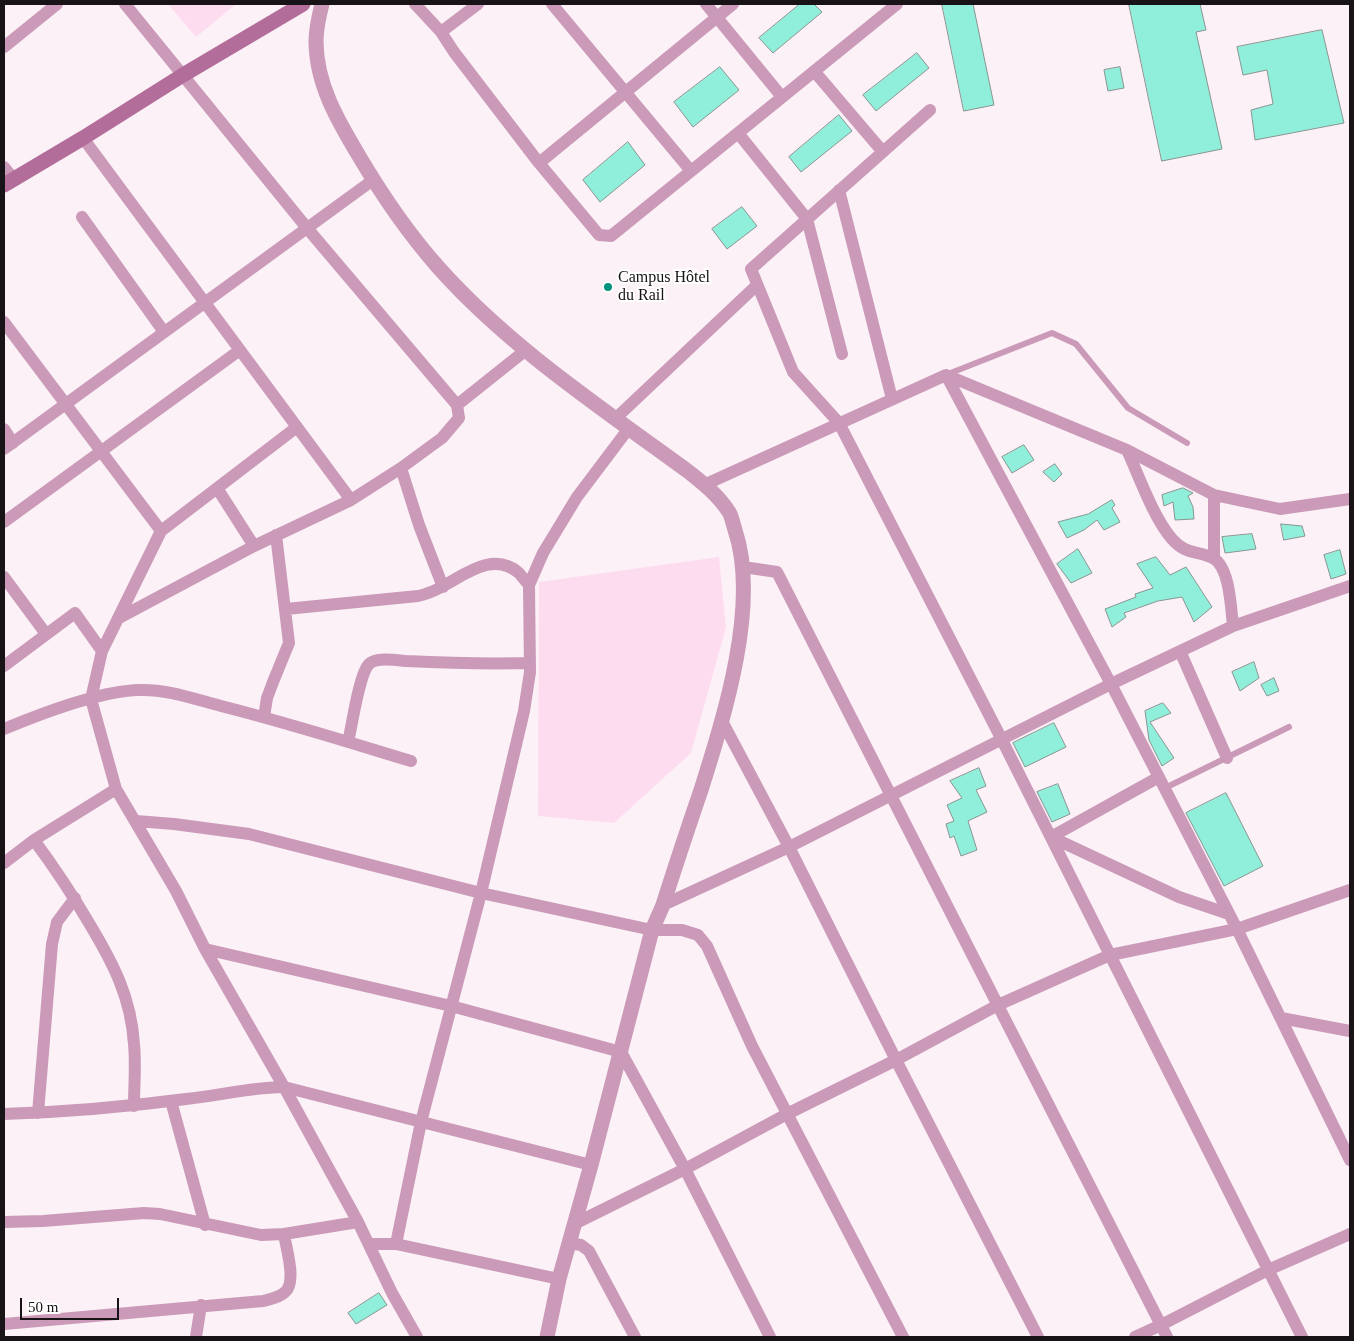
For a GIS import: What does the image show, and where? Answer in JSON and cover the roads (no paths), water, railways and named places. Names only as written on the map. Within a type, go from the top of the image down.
[{"type":"main road","points":[[9,182],[83,138],[182,75],[303,4]]},
{"type":"street","points":[[4,47],[57,4]]},
{"type":"street","points":[[119,618],[254,546],[351,500],[401,468],[442,438],[459,418],[456,405],[307,228],[125,4]]},
{"type":"street","points":[[322,4],[316,41],[326,94],[337,118],[373,180],[438,266],[481,310],[526,350],[713,491],[729,513],[740,544],[743,567],[743,608],[735,663],[722,721],[663,905],[652,930],[559,1280],[547,1337]]},
{"type":"street","points":[[415,4],[441,32],[454,52],[539,163],[599,235],[611,236],[896,4]]},
{"type":"street","points":[[441,32],[478,4]]},
{"type":"street","points":[[706,4],[782,97]]},
{"type":"street","points":[[539,163],[733,4]]},
{"type":"street","points":[[554,5],[691,171]]},
{"type":"street","points":[[814,71],[883,152]]},
{"type":"street","points":[[930,110],[751,269],[793,372],[839,423],[1001,738],[1302,1337]]},
{"type":"street","points":[[738,133],[807,219],[842,354]]},
{"type":"street","points":[[83,138],[351,500]]},
{"type":"street","points":[[4,167],[9,182]]},
{"type":"street","points":[[4,430],[8,446],[373,180]]},
{"type":"street","points":[[839,190],[892,399]]},
{"type":"street","points":[[82,217],[164,332]]},
{"type":"street","points":[[616,418],[758,285]]},
{"type":"street","points":[[4,322],[160,531]]},
{"type":"street","points":[[4,522],[240,350]]},
{"type":"street","points":[[456,405],[526,350]]},
{"type":"street","points":[[946,375],[1162,783],[1281,1018],[1347,1143],[1350,1160]]},
{"type":"street","points":[[704,485],[946,375],[1127,450],[1214,495],[1280,509],[1350,500]]},
{"type":"street","points":[[297,427],[160,531],[102,651],[91,698],[116,789],[176,891],[205,950],[284,1087],[358,1222],[392,1294],[417,1337]]},
{"type":"street","points":[[396,1244],[421,1122],[481,893],[528,693],[530,663],[529,585],[543,553],[577,497],[629,428]]},
{"type":"street","points":[[1127,450],[1155,510],[1171,538],[1184,550],[1214,559],[1224,571],[1233,626]]},
{"type":"street","points":[[401,468],[419,525],[443,587]]},
{"type":"street","points":[[217,488],[254,546]]},
{"type":"street","points":[[1214,495],[1214,559]]},
{"type":"street","points":[[264,717],[272,682],[289,644],[276,535]]},
{"type":"street","points":[[286,608],[418,596],[443,587],[475,568],[488,564],[505,566],[518,572],[529,585]]},
{"type":"street","points":[[743,567],[777,572],[1167,1337]]},
{"type":"street","points":[[4,577],[46,634]]},
{"type":"street","points":[[663,905],[790,846],[1001,738],[1233,626],[1350,586]]},
{"type":"street","points":[[4,666],[75,613],[102,651]]},
{"type":"street","points":[[1180,651],[1227,758]]},
{"type":"street","points":[[348,742],[361,682],[367,666],[373,661],[397,660],[473,664],[530,663]]},
{"type":"street","points":[[4,728],[91,698],[137,690],[159,690],[264,717],[411,762]]},
{"type":"street","points":[[722,721],[790,846],[896,1060],[1038,1337]]},
{"type":"street","points":[[1051,837],[1162,783]]},
{"type":"street","points":[[4,864],[34,840],[116,789]]},
{"type":"street","points":[[136,821],[249,834],[481,893],[652,930],[682,930],[698,935],[707,946],[752,1046],[903,1337]]},
{"type":"street","points":[[1051,837],[1179,897],[1229,914]]},
{"type":"street","points":[[34,840],[75,898],[107,954],[123,988],[134,1044],[134,1106]]},
{"type":"street","points":[[574,1224],[685,1169],[998,1005],[1110,956],[1237,929],[1350,890]]},
{"type":"street","points":[[38,1113],[53,936],[60,916],[75,898]]},
{"type":"street","points":[[205,950],[451,1006],[621,1052],[685,1169],[770,1337]]},
{"type":"street","points":[[1281,1018],[1350,1031]]},
{"type":"street","points":[[4,1114],[134,1106],[261,1087],[284,1087],[591,1165]]},
{"type":"street","points":[[172,1101],[205,1225]]},
{"type":"street","points":[[4,1222],[43,1221],[144,1213],[160,1214],[205,1225],[261,1235],[284,1234],[358,1222]]},
{"type":"street","points":[[4,1324],[263,1301],[277,1297],[287,1291],[292,1281],[284,1234]]},
{"type":"street","points":[[1135,1337],[1268,1270],[1350,1234]]},
{"type":"street","points":[[569,1243],[581,1245],[589,1251],[635,1337]]},
{"type":"street","points":[[369,1244],[396,1244],[559,1280]]},
{"type":"street","points":[[196,1337],[201,1305]]},
{"type":"lane","points":[[946,375],[1052,333],[1076,344],[1128,408],[1187,443]]},
{"type":"lane","points":[[1162,783],[1227,758],[1289,727]]},
{"type":"place","name":"Campus Hôtel du Rail","points":[[608,287]]}]
